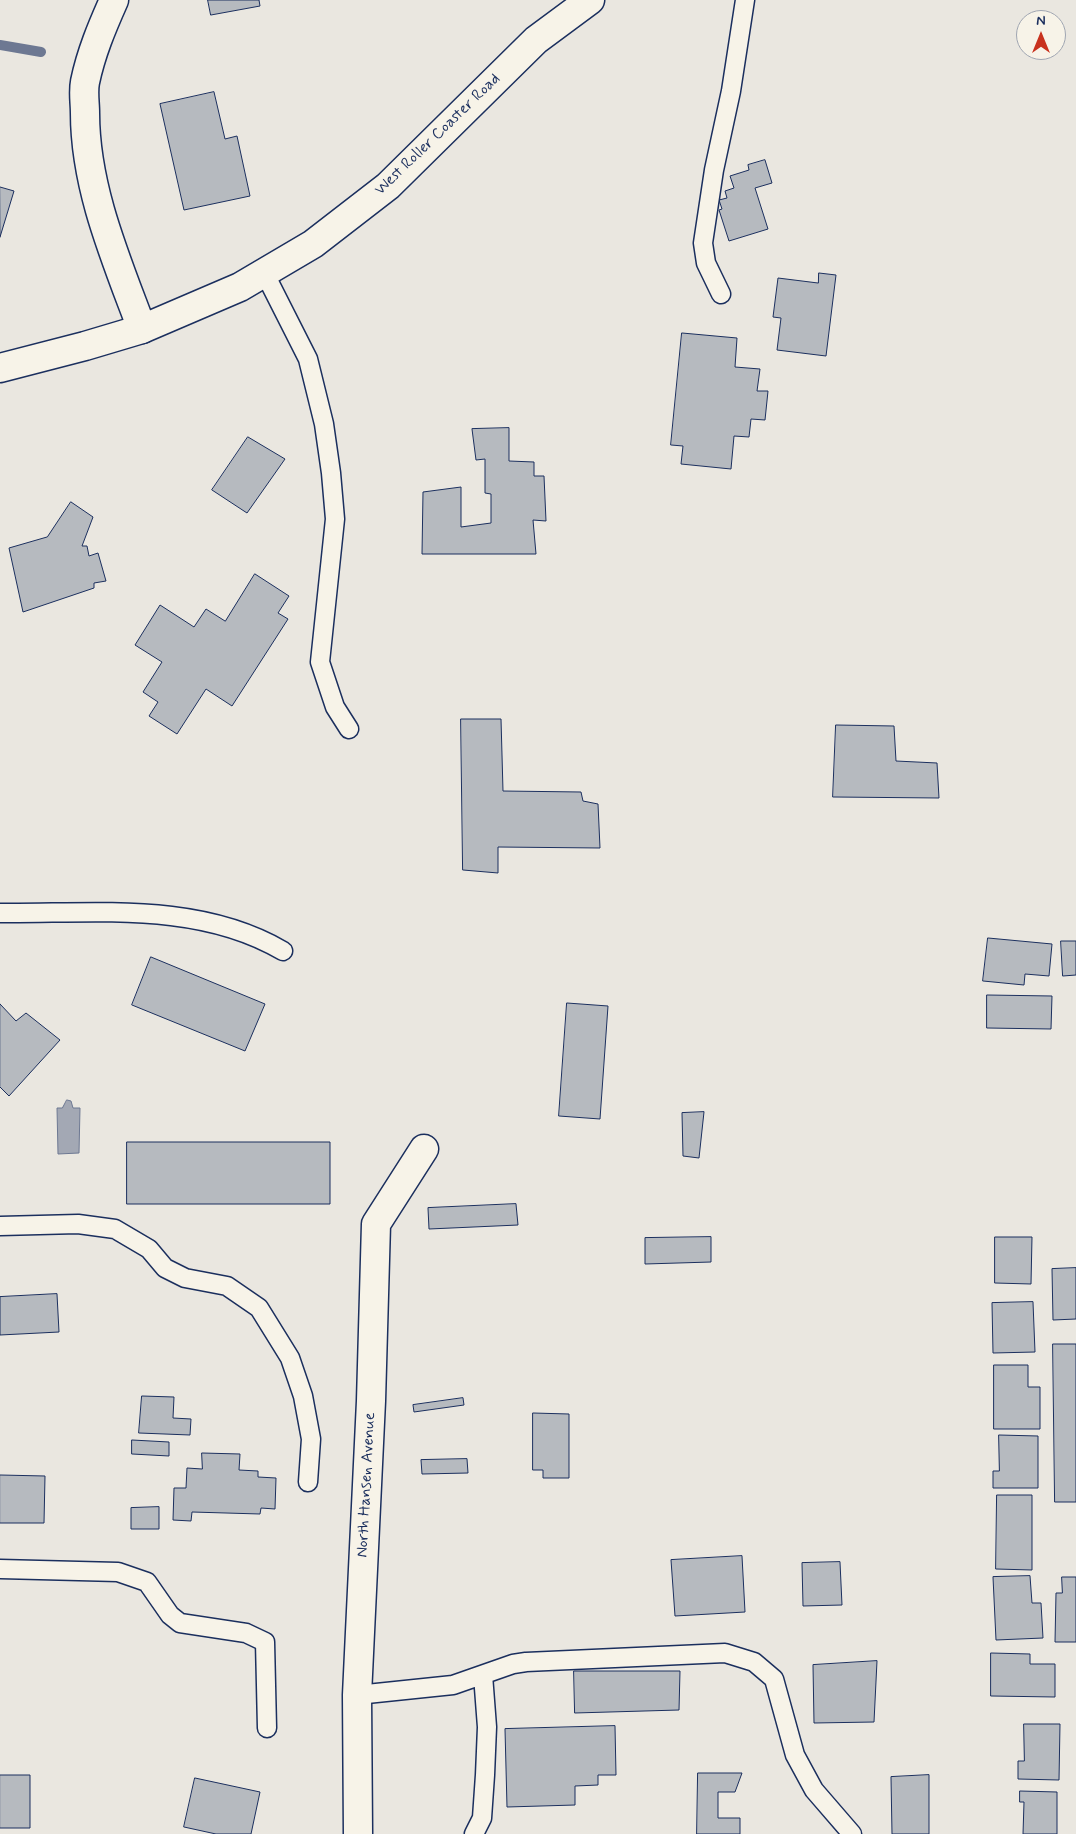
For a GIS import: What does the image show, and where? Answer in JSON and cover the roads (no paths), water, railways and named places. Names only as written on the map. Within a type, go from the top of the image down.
[{"type":"street","points":[[114,0],[97,38],[85,84],[85,137],[94,187],[113,250],[142,329]]},
{"type":"street","name":"West Roller Coaster Road","points":[[0,368],[142,329],[240,287],[313,244],[388,186],[536,40],[590,0]]},
{"type":"street","name":"North Hansen Avenue","points":[[358,1834],[356,1695],[371,1410],[376,1224],[424,1149]]},
{"type":"lane","points":[[721,294],[706,264],[703,243],[714,170],[731,91],[745,0]]},
{"type":"lane","points":[[264,272],[308,359],[324,424],[335,519],[320,662],[335,707],[348,729]]},
{"type":"lane","points":[[0,913],[104,912],[176,916],[218,923],[261,938],[283,951]]},
{"type":"lane","points":[[0,1226],[78,1224],[115,1229],[149,1249],[165,1268],[185,1278],[227,1286],[259,1308],[290,1358],[304,1396],[311,1439],[308,1482]]},
{"type":"lane","points":[[0,1569],[118,1572],[147,1582],[170,1615],[180,1623],[246,1633],[265,1642],[267,1728]]},
{"type":"lane","points":[[356,1695],[453,1685],[513,1664],[558,1659],[725,1652],[754,1662],[774,1679],[795,1755],[814,1790],[852,1834]]},
{"type":"lane","points":[[474,1834],[482,1818],[485,1775],[487,1727],[483,1675]]},
{"type":"waterway","points":[[0,45],[41,52]]}]
